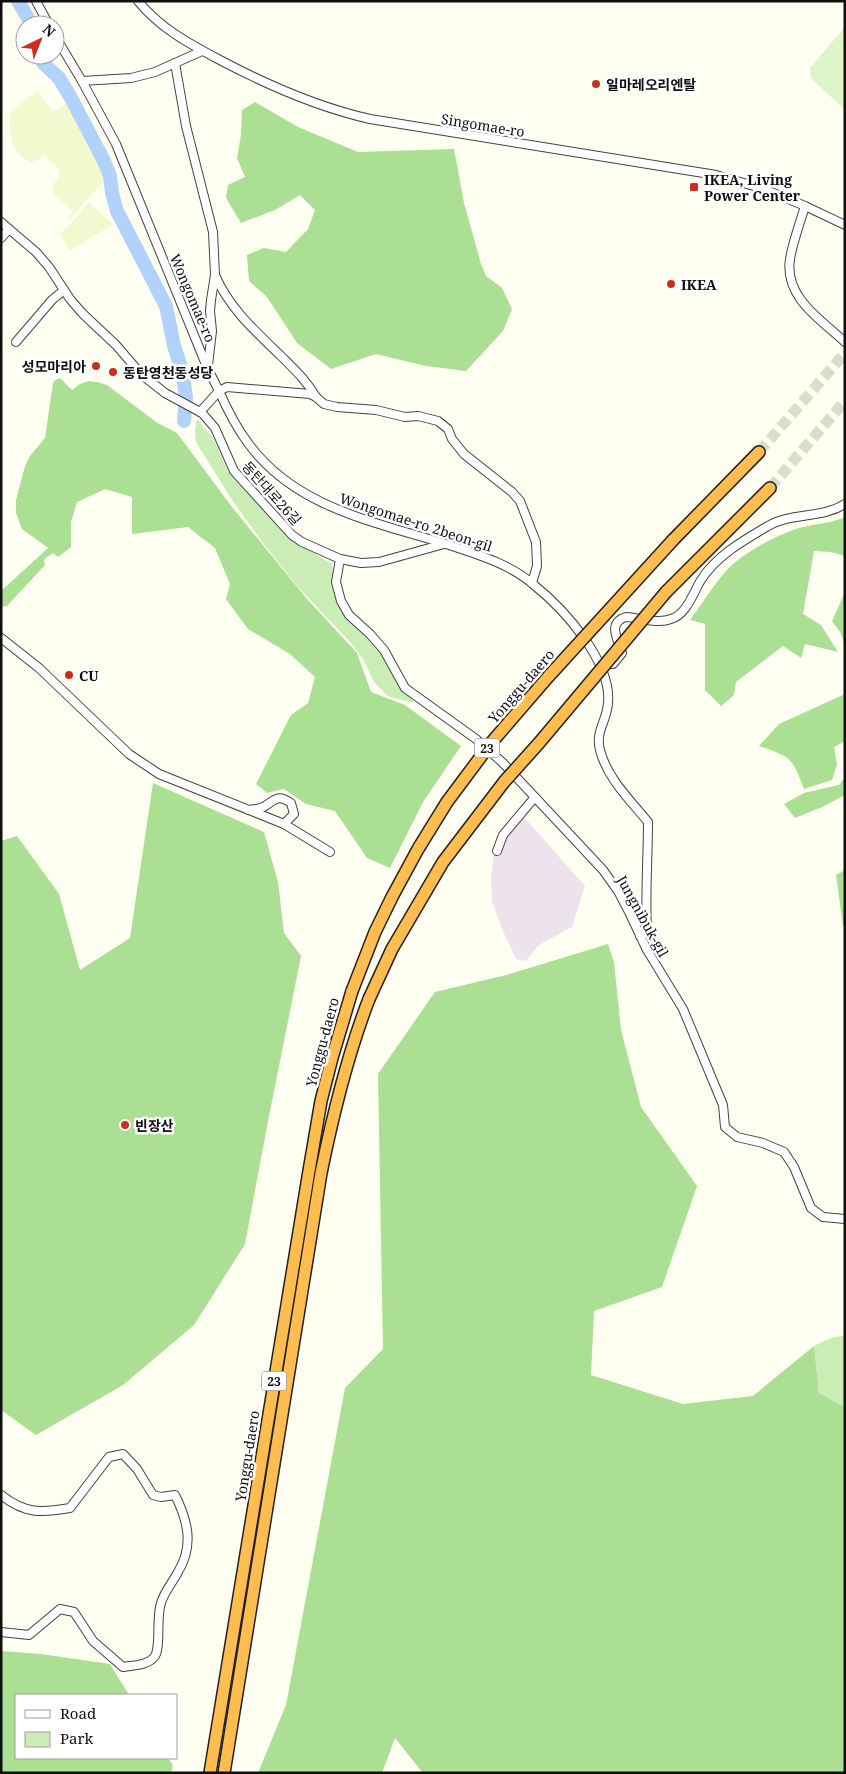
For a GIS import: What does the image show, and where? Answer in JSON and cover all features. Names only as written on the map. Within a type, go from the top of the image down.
[{"type":"highway","name":"Yonggu-daero","points":[[210,1773],[322,1101],[332,1058],[352,991],[375,932],[418,849],[447,802],[504,728],[673,540],[759,452]]},
{"type":"highway","name":"Yonggu-daero","points":[[224,1773],[321,1173],[343,1076],[369,999],[392,949],[448,855],[504,782],[666,592],[770,488]]},
{"type":"street","points":[[36,1],[44,15]]},
{"type":"street","name":"Singomae-ro","points":[[138,1],[162,25],[183,40],[260,81],[307,100],[350,114],[716,175],[756,187],[805,206],[845,225]]},
{"type":"street","points":[[82,81],[131,78],[155,72],[202,50]]},
{"type":"street","name":"Wongomae-ro","points":[[65,53],[116,144],[219,390]]},
{"type":"street","points":[[176,63],[186,126],[213,232],[215,275],[210,311],[212,331],[208,367]]},
{"type":"street","points":[[805,206],[790,259],[793,289],[812,312],[845,342]]},
{"type":"street","points":[[1,222],[43,260],[64,290],[52,300],[16,342]]},
{"type":"street","points":[[1,238],[9,229]]},
{"type":"street","points":[[215,275],[221,289],[243,319],[303,378],[316,397],[324,404],[376,410],[405,417],[418,416],[438,421],[448,430],[457,447],[464,454],[512,492],[520,502],[536,542],[537,566],[532,583],[572,623],[601,664],[608,688],[608,704],[598,736],[600,752],[614,782],[648,822],[647,931],[640,936]]},
{"type":"street","name":"동탄대로26길","points":[[64,290],[82,314],[116,345],[141,374],[171,396],[198,411],[215,428],[234,471],[292,535],[302,542],[340,559],[368,564],[444,544]]},
{"type":"street","points":[[198,411],[219,390],[227,387],[310,394],[316,397]]},
{"type":"street","name":"Wongomae-ro 2beon-gil","points":[[219,390],[232,419],[248,444],[282,479],[310,497],[352,516],[488,558],[514,571],[532,583]]},
{"type":"street","points":[[601,664],[613,664],[622,654],[615,635],[615,628],[621,618],[663,621],[679,615],[687,605],[702,578],[714,563],[742,542],[776,522],[793,517],[828,513],[845,504]]},
{"type":"street","name":"Jungnibuk-gil","points":[[340,559],[336,582],[341,601],[349,614],[384,650],[405,688],[476,739],[504,763],[603,870],[622,899],[640,936],[683,1010],[722,1105],[725,1127],[737,1137],[763,1143],[784,1152],[794,1166],[811,1208],[823,1218],[845,1219]]},
{"type":"street","points":[[1,638],[39,668],[129,754],[159,774],[284,824],[330,852]]},
{"type":"street","points":[[497,851],[503,835],[535,797]]},
{"type":"street","points":[[249,810],[264,807],[274,798],[284,798],[291,803],[294,814],[284,824]]},
{"type":"street","points":[[1,1495],[26,1510],[48,1512],[70,1508],[109,1457],[123,1454],[137,1469],[153,1496],[174,1495],[184,1516],[188,1547],[181,1568],[161,1602],[157,1627],[158,1646],[154,1657],[144,1664],[123,1667],[94,1641],[74,1612],[60,1609],[29,1635],[1,1632]]},
{"type":"shaded area","points":[[522,815],[585,886],[572,927],[539,945],[526,961],[516,959],[503,931],[492,902],[491,878],[496,837]]},
{"type":"green space","points":[[845,27],[845,110],[811,78],[810,68]]},
{"type":"green space","points":[[38,91],[53,112],[69,101],[83,128],[105,181],[70,220],[67,218],[73,211],[54,194],[52,186],[58,178],[60,170],[44,155],[38,160],[31,162],[21,157],[13,145],[9,125],[11,112]]},
{"type":"green space","points":[[255,102],[298,127],[358,152],[454,149],[464,203],[481,264],[486,276],[502,288],[512,309],[503,331],[466,371],[426,366],[376,354],[331,369],[297,343],[267,297],[249,281],[247,255],[264,248],[286,252],[308,229],[315,210],[300,195],[275,210],[241,223],[226,198],[228,185],[245,177],[237,158],[241,135],[242,110]]},
{"type":"green space","points":[[89,202],[113,224],[70,251],[59,234],[71,224]]},
{"type":"green space","points":[[60,378],[72,390],[80,384],[89,381],[107,385],[156,422],[177,433],[232,507],[307,599],[357,653],[371,692],[405,705],[461,746],[423,802],[390,868],[367,858],[335,811],[306,804],[284,789],[267,793],[256,784],[291,715],[308,703],[315,677],[290,654],[248,629],[226,599],[230,584],[215,548],[188,527],[132,534],[132,497],[105,489],[77,502],[71,522],[71,547],[58,557],[53,553],[48,556],[44,560],[45,565],[7,606],[1,607],[1,591],[48,548],[22,529],[16,513],[16,500],[25,466],[30,456],[45,438],[53,383]]},
{"type":"green space","points":[[197,419],[213,438],[228,471],[282,530],[300,545],[332,564],[333,578],[350,619],[376,646],[395,677],[415,703],[389,697],[374,682],[363,659],[352,644],[298,587],[263,543],[230,497],[196,442],[195,429]]},
{"type":"green space","points":[[845,517],[845,556],[831,552],[814,551],[803,614],[821,625],[838,652],[805,644],[801,658],[783,646],[736,682],[734,695],[721,706],[705,690],[705,624],[690,620],[725,572],[751,551],[773,538],[796,529]]},
{"type":"green space","points":[[845,592],[845,644],[840,632],[832,621]]},
{"type":"green space","points":[[845,694],[845,741],[834,747],[837,764],[832,780],[804,789],[793,764],[789,760],[778,753],[759,746],[779,724]]},
{"type":"green space","points":[[845,778],[845,795],[822,807],[795,818],[784,804],[804,793],[839,785]]},
{"type":"green space","points":[[153,783],[264,832],[278,882],[284,933],[301,956],[245,1244],[194,1325],[123,1385],[36,1435],[1,1410],[1,841],[17,836],[59,894],[80,970],[130,938]]},
{"type":"green space","points":[[845,870],[845,926],[843,926],[836,875]]},
{"type":"green space","points":[[608,944],[614,962],[621,1030],[641,1107],[697,1186],[662,1287],[594,1311],[591,1375],[683,1404],[753,1396],[814,1346],[819,1393],[845,1407],[845,1773],[423,1773],[395,1738],[382,1773],[258,1773],[286,1705],[345,1388],[383,1349],[378,1074],[435,992],[506,975]]},
{"type":"green space","points":[[845,1335],[845,1407],[819,1393],[814,1346],[828,1339]]},
{"type":"green space","points":[[1,1651],[41,1654],[110,1664],[128,1694],[15,1694],[15,1759],[169,1759],[173,1765],[171,1773],[1,1773]]},
{"type":"waterway","points":[[18,1],[26,15]]},
{"type":"waterway","points":[[45,65],[59,78],[104,161],[110,176],[117,211],[166,306],[174,346],[182,370],[186,397],[184,421]]},
{"type":"tunnel","points":[[759,452],[845,353]]},
{"type":"tunnel","points":[[770,488],[845,401]]},
{"type":"place","name":"일마레오리엔탈","points":[[596,84]]},
{"type":"place","name":"IKEA, Living Power Center","points":[[694,187]]},
{"type":"place","name":"IKEA","points":[[671,284]]},
{"type":"place","name":"성모마리아","points":[[96,366]]},
{"type":"place","name":"동탄영천동성당","points":[[113,372]]},
{"type":"place","name":"CU","points":[[69,675]]},
{"type":"place","name":"빈장산","points":[[125,1125]]}]
